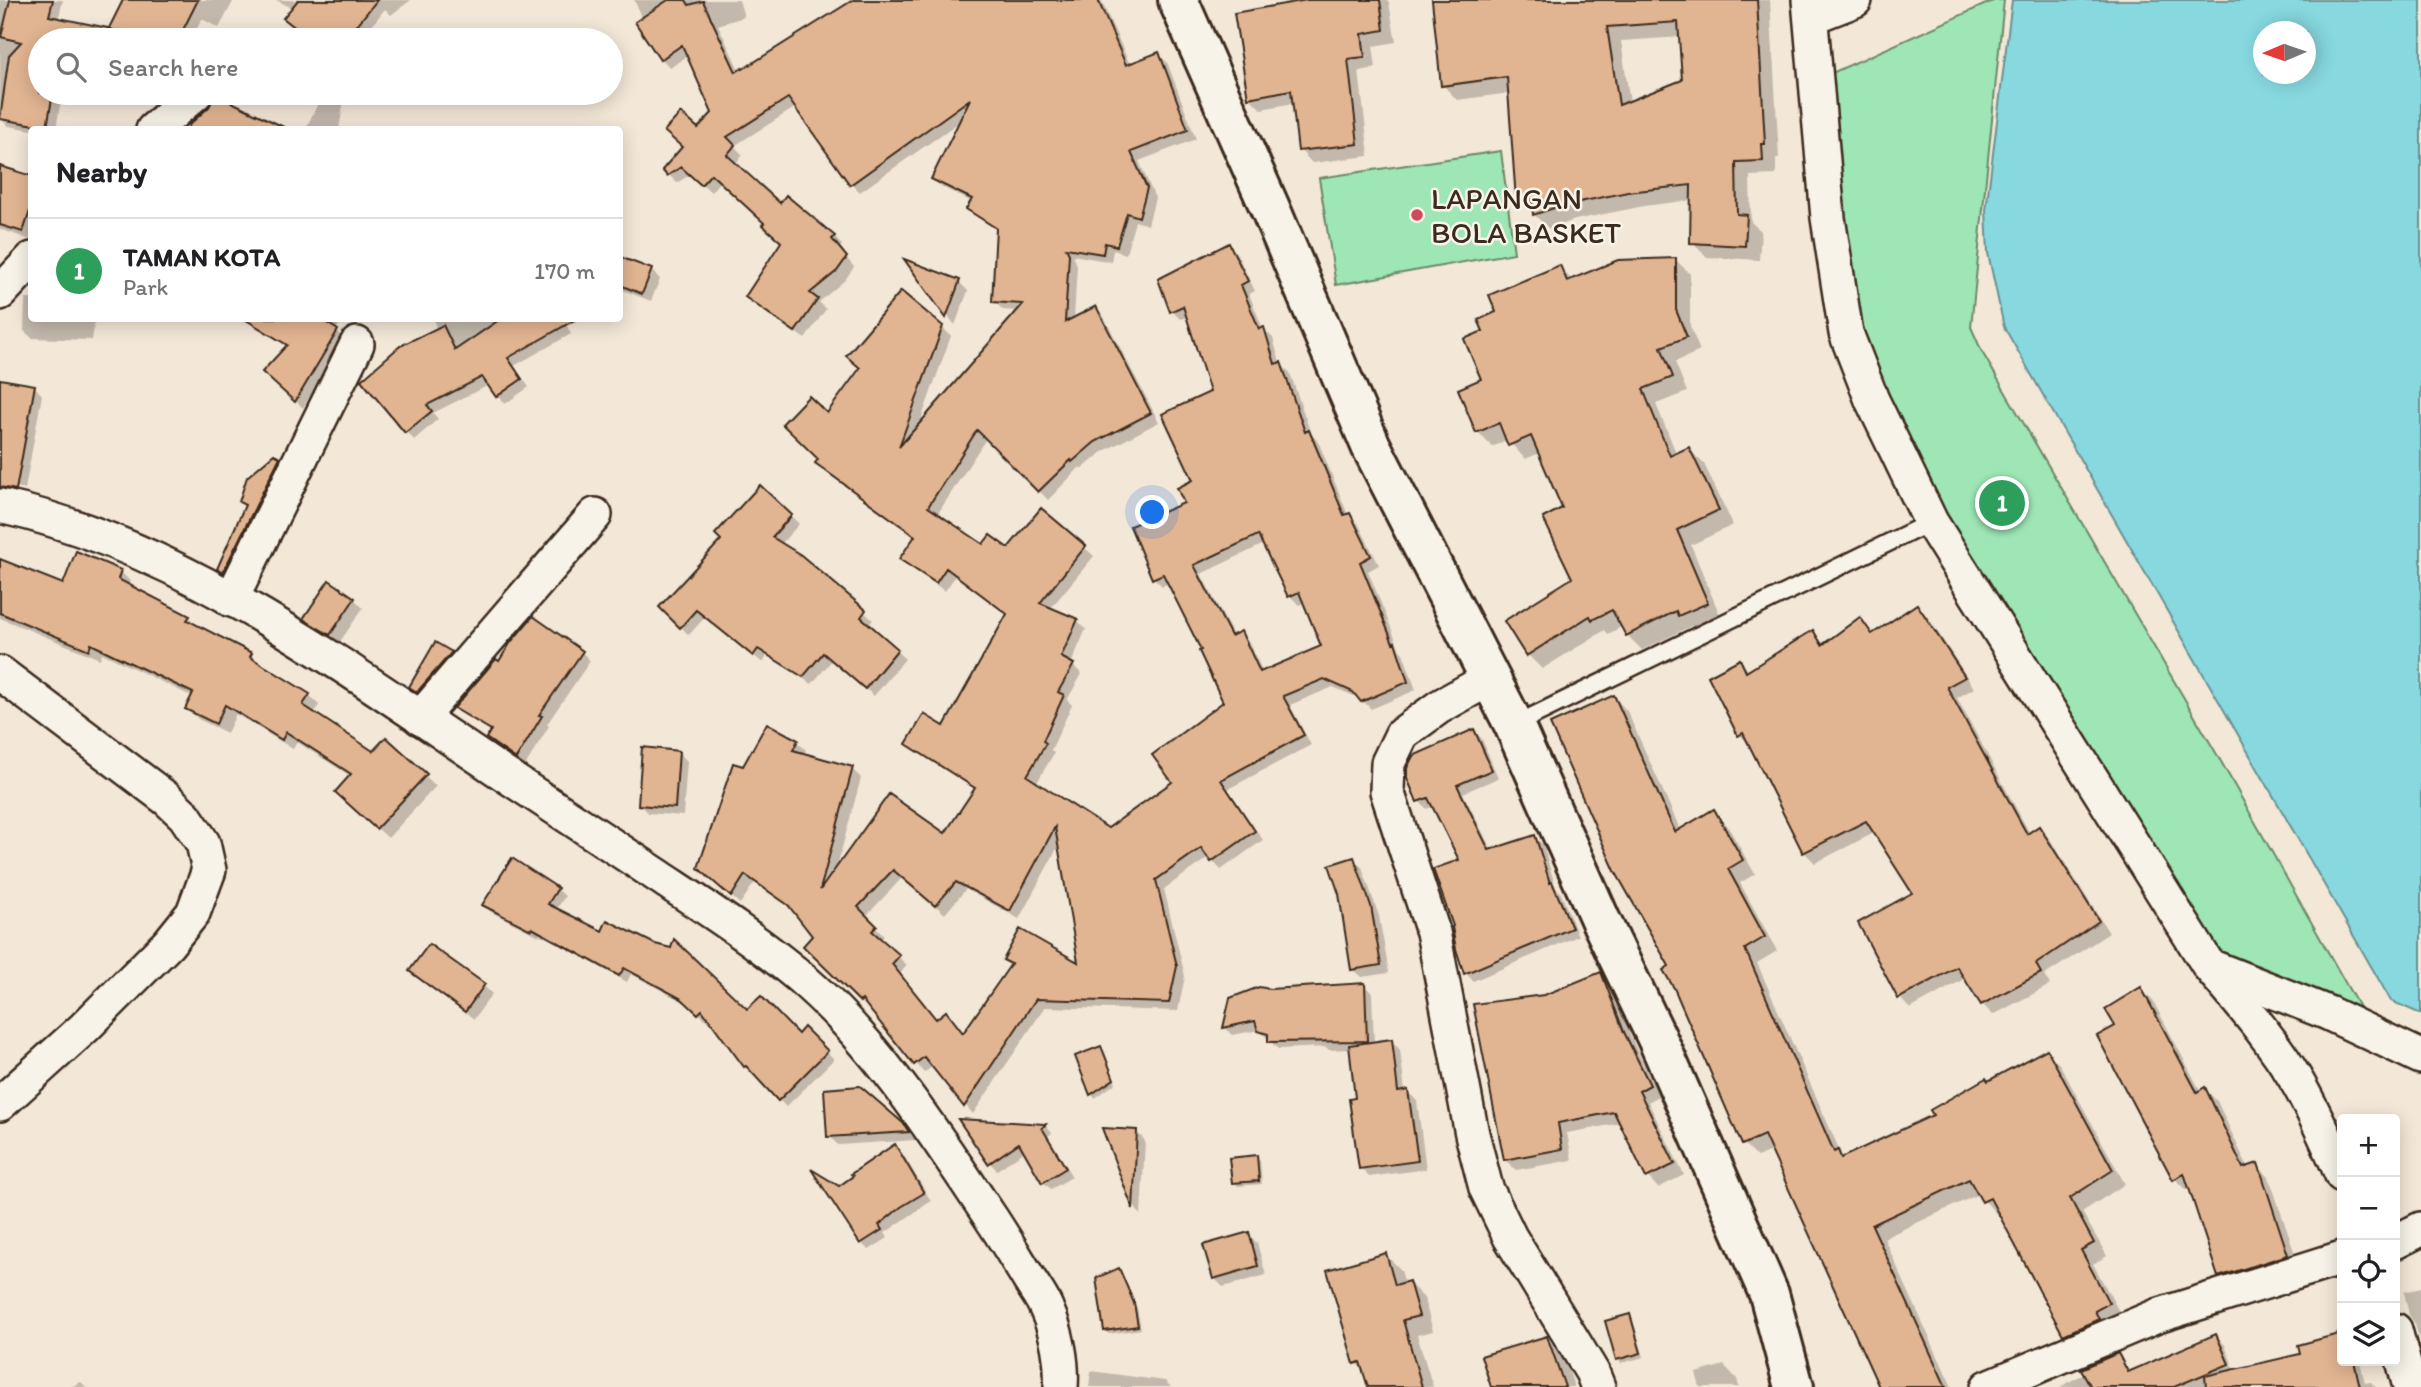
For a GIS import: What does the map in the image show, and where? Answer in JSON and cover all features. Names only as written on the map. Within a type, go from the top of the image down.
[{"type":"highway","points":[[1178,0],[1371,446],[1514,725],[1657,1038],[1769,1294],[1794,1387]]},
{"type":"street","points":[[1855,0],[1810,8],[1828,218],[1846,333],[1872,400],[1931,522],[2209,966],[2260,1028],[2294,1077],[2337,1164]]},
{"type":"street","points":[[158,126],[182,105]]},
{"type":"street","points":[[0,293],[28,263]]},
{"type":"street","points":[[231,600],[357,344]]},
{"type":"street","points":[[0,506],[94,534],[172,566],[231,600],[369,683],[742,931],[802,979],[849,1026],[919,1109],[998,1228],[1047,1308],[1056,1340],[1062,1374],[1061,1387]]},
{"type":"street","points":[[419,718],[595,515]]},
{"type":"street","points":[[0,673],[167,799],[185,816],[203,843],[209,870],[193,913],[168,944],[85,1028],[0,1104]]},
{"type":"street","points":[[1489,679],[1439,707],[1402,734],[1388,763],[1387,791],[1433,932],[1472,1133],[1486,1188],[1510,1237],[1592,1372],[1598,1387]]},
{"type":"street","points":[[2209,966],[2328,1013],[2421,1057]]},
{"type":"street","points":[[2399,1240],[2421,1229]]},
{"type":"street","points":[[1988,1387],[2157,1316],[2337,1260]]},
{"type":"street","points":[[2400,1348],[2410,1387]]},
{"type":"lane","points":[[1514,725],[1931,522]]},
{"type":"green space","points":[[1995,0],[2004,0],[1971,327],[1982,352],[2219,758],[2369,1025],[2230,970],[1979,583],[1860,349],[1825,76]]},
{"type":"green space","name":"LAPANGAN BOLA BASKET","points":[[1501,151],[1514,253],[1336,285],[1319,178]]},
{"type":"water","points":[[2012,0],[2421,0],[2421,1014],[2391,1001],[2004,327],[1988,253],[1986,210]]},
{"type":"building","points":[[10,0],[53,0],[49,16],[108,28],[28,28],[28,105],[51,105],[47,126],[0,119],[9,55],[21,42],[1,37]]},
{"type":"building","points":[[123,0],[198,0],[184,28],[109,28]]},
{"type":"building","points":[[298,0],[377,0],[355,28],[296,28],[283,18]]},
{"type":"building","points":[[668,0],[686,0],[689,5],[703,1],[736,72],[853,0],[1098,0],[1126,65],[1159,52],[1188,130],[1131,152],[1147,188],[1139,217],[1127,213],[1117,246],[1105,243],[1103,254],[1066,248],[1069,254],[1065,322],[1096,306],[1151,413],[1095,442],[1072,462],[1071,460],[1038,492],[977,430],[928,507],[983,544],[990,535],[1008,548],[1041,508],[1086,546],[1040,603],[1078,619],[1061,657],[1074,664],[1058,692],[1064,695],[1043,741],[1046,743],[1027,776],[1108,828],[1172,782],[1152,755],[1223,702],[1199,651],[1201,650],[1163,574],[1152,579],[1130,526],[1184,503],[1177,488],[1193,480],[1162,414],[1210,392],[1183,306],[1170,312],[1158,279],[1229,243],[1248,281],[1241,285],[1259,329],[1264,327],[1275,364],[1281,362],[1305,432],[1309,430],[1344,515],[1350,513],[1371,556],[1360,562],[1393,643],[1395,642],[1408,682],[1361,702],[1353,692],[1324,679],[1283,696],[1304,735],[1221,780],[1255,831],[1211,862],[1201,848],[1156,880],[1177,966],[1169,1003],[1036,999],[964,1107],[924,1057],[914,1065],[862,1000],[860,1002],[803,946],[812,936],[788,905],[745,875],[731,897],[698,868],[733,763],[743,766],[767,723],[798,740],[793,750],[853,767],[820,890],[889,794],[945,833],[975,788],[906,744],[924,714],[944,726],[1007,614],[946,568],[936,583],[899,559],[915,536],[815,463],[818,459],[782,424],[809,396],[827,413],[860,368],[846,356],[901,291],[943,326],[899,447],[1023,304],[992,302],[996,228],[966,209],[972,199],[931,179],[970,99],[850,185],[788,98],[727,137],[735,145],[727,155],[780,203],[786,195],[835,236],[832,239],[847,257],[837,271],[810,293],[818,299],[795,332],[745,297],[781,242],[711,174],[701,185],[681,167],[667,176],[662,170],[682,147],[664,131],[681,113],[698,128],[712,113],[682,45],[660,60],[635,22]],"holes":[[[1258,535],[1288,597],[1299,592],[1321,646],[1260,672],[1241,631],[1231,636],[1194,565]],[[1055,827],[1078,962],[1020,929],[1003,960],[1011,964],[963,1033],[946,1011],[936,1019],[892,964],[900,955],[872,931],[877,926],[858,907],[893,870],[935,906],[956,882],[1010,911]]]},
{"type":"building","points":[[1307,0],[1380,0],[1384,30],[1362,34],[1365,57],[1348,59],[1358,144],[1298,151],[1291,90],[1248,98],[1234,13]]},
{"type":"building","points":[[1432,0],[1757,0],[1765,144],[1762,144],[1763,161],[1736,162],[1737,214],[1747,215],[1745,246],[1690,243],[1691,185],[1628,192],[1560,206],[1533,215],[1532,199],[1516,200],[1507,77],[1441,86]],"holes":[[[1678,22],[1682,80],[1619,105],[1607,27]]]},
{"type":"building","points":[[238,105],[282,126],[189,126],[209,107]]},
{"type":"building","points":[[0,166],[28,175],[28,217],[23,232],[0,225]]},
{"type":"building","points":[[623,258],[652,269],[642,294],[623,286]]},
{"type":"building","points":[[1676,258],[1676,310],[1687,337],[1661,347],[1673,377],[1643,389],[1670,456],[1689,447],[1719,510],[1677,530],[1708,603],[1678,616],[1676,611],[1626,636],[1612,610],[1592,620],[1590,616],[1526,656],[1504,621],[1572,578],[1543,518],[1562,508],[1531,436],[1508,446],[1499,423],[1476,433],[1458,389],[1481,379],[1464,339],[1483,331],[1478,320],[1496,312],[1489,295],[1560,265],[1567,281],[1618,260]]},
{"type":"building","points":[[904,259],[960,280],[946,318]]},
{"type":"building","points":[[250,322],[325,322],[338,330],[295,402],[262,372],[287,345]]},
{"type":"building","points":[[496,322],[571,322],[508,358],[522,379],[496,397],[482,377],[427,405],[432,411],[405,433],[361,380],[400,346],[443,325],[455,350]]},
{"type":"building","points":[[0,379],[35,385],[16,490],[0,487]]},
{"type":"building","points":[[274,454],[280,457],[223,572],[217,569],[245,505],[239,502],[247,477]]},
{"type":"building","points":[[760,485],[792,515],[772,537],[801,555],[866,610],[861,617],[898,649],[865,689],[823,653],[803,677],[758,649],[753,656],[696,610],[680,628],[659,607],[721,540],[715,534]]},
{"type":"building","points":[[76,551],[121,570],[118,579],[190,616],[187,620],[252,653],[250,657],[310,694],[303,705],[373,751],[386,737],[427,774],[376,829],[335,792],[351,774],[286,732],[282,740],[225,705],[216,724],[185,709],[193,693],[91,644],[89,650],[0,613],[0,559],[63,584]]},
{"type":"building","points":[[329,580],[355,598],[330,635],[303,619]]},
{"type":"building","points":[[1917,604],[1965,677],[1947,687],[2027,834],[2039,826],[2099,921],[2036,964],[2041,973],[1981,1005],[1957,967],[1898,999],[1858,923],[1912,893],[1866,821],[1803,853],[1743,733],[1738,736],[1708,676],[1740,659],[1746,672],[1813,630],[1822,645],[1860,617],[1872,634]]},
{"type":"building","points":[[533,616],[583,651],[539,715],[542,716],[516,759],[486,738],[491,730],[454,708],[496,659],[499,661]]},
{"type":"building","points":[[435,642],[452,652],[417,692],[409,687]]},
{"type":"building","points":[[1614,695],[1675,832],[1714,809],[1743,860],[1728,869],[1765,937],[1745,949],[1834,1152],[1838,1150],[1841,1158],[1933,1115],[1930,1110],[1986,1078],[1988,1081],[2047,1049],[2113,1170],[2070,1198],[2094,1243],[2081,1250],[2109,1303],[2095,1311],[2099,1319],[2063,1335],[1990,1198],[1982,1202],[1969,1179],[1872,1225],[1946,1387],[1879,1387],[1764,1135],[1742,1145],[1674,988],[1663,970],[1669,966],[1615,871],[1550,724]]},
{"type":"building","points":[[1474,729],[1492,770],[1457,785],[1489,850],[1535,835],[1550,883],[1552,882],[1572,928],[1464,974],[1456,949],[1453,926],[1433,869],[1459,860],[1428,798],[1417,802],[1407,778],[1407,768],[1413,756]]},
{"type":"building","points":[[642,747],[679,751],[675,808],[638,805]]},
{"type":"building","points":[[1354,857],[1371,906],[1381,965],[1351,970],[1339,894],[1329,865]]},
{"type":"building","points":[[512,858],[558,888],[548,904],[602,931],[607,920],[655,944],[671,948],[674,939],[747,1009],[761,996],[798,1034],[804,1027],[828,1051],[778,1101],[746,1066],[744,1067],[702,1010],[698,1014],[682,999],[624,968],[619,976],[532,928],[531,930],[482,905]]},
{"type":"building","points":[[429,944],[485,984],[465,1012],[409,971]]},
{"type":"building","points":[[1601,972],[1624,1032],[1650,1085],[1639,1091],[1675,1164],[1646,1178],[1614,1112],[1558,1123],[1562,1149],[1504,1160],[1473,1004],[1544,995]]},
{"type":"building","points":[[1365,983],[1367,1041],[1268,1042],[1268,1034],[1258,1031],[1255,1021],[1223,1028],[1230,998],[1259,987],[1270,989]]},
{"type":"building","points":[[2141,987],[2197,1092],[2205,1087],[2243,1168],[2258,1163],[2288,1255],[2218,1277],[2184,1173],[2173,1180],[2097,1036],[2115,1026],[2105,1009]]},
{"type":"building","points":[[1392,1039],[1398,1092],[1408,1090],[1418,1161],[1359,1169],[1349,1099],[1355,1098],[1349,1045]]},
{"type":"building","points":[[1101,1046],[1114,1079],[1090,1095],[1075,1056]]},
{"type":"building","points":[[860,1086],[903,1123],[909,1132],[827,1137],[824,1089]]},
{"type":"building","points":[[958,1119],[1046,1124],[1042,1128],[1066,1168],[1042,1183],[1019,1143],[988,1164]]},
{"type":"building","points":[[1102,1128],[1137,1130],[1133,1209]]},
{"type":"building","points":[[895,1144],[924,1193],[901,1207],[879,1225],[882,1230],[860,1244],[811,1169],[839,1186],[853,1176],[851,1174]]},
{"type":"building","points":[[1257,1155],[1259,1181],[1232,1183],[1229,1158]]},
{"type":"building","points":[[1249,1232],[1258,1266],[1213,1279],[1203,1245]]},
{"type":"building","points":[[1386,1253],[1395,1285],[1409,1281],[1419,1316],[1403,1320],[1422,1387],[1368,1387],[1360,1362],[1354,1364],[1327,1270]]},
{"type":"building","points":[[1119,1268],[1134,1303],[1138,1326],[1104,1331],[1096,1278]]},
{"type":"building","points":[[1630,1314],[1641,1353],[1616,1360],[1605,1321]]},
{"type":"building","points":[[2216,1334],[2229,1364],[2174,1387],[2091,1387],[2081,1369],[2118,1353],[2128,1372]]},
{"type":"building","points":[[2337,1334],[2337,1366],[2355,1366],[2360,1387],[2206,1387],[2205,1376],[2300,1354],[2298,1345]]},
{"type":"building","points":[[1547,1336],[1565,1387],[1491,1387],[1481,1356]]},
{"type":"place","name":"LAPANGAN BOLA BASKET","points":[[1417,215]]},
{"type":"place","name":"TAMAN KOTA","points":[[2002,503]]}]
